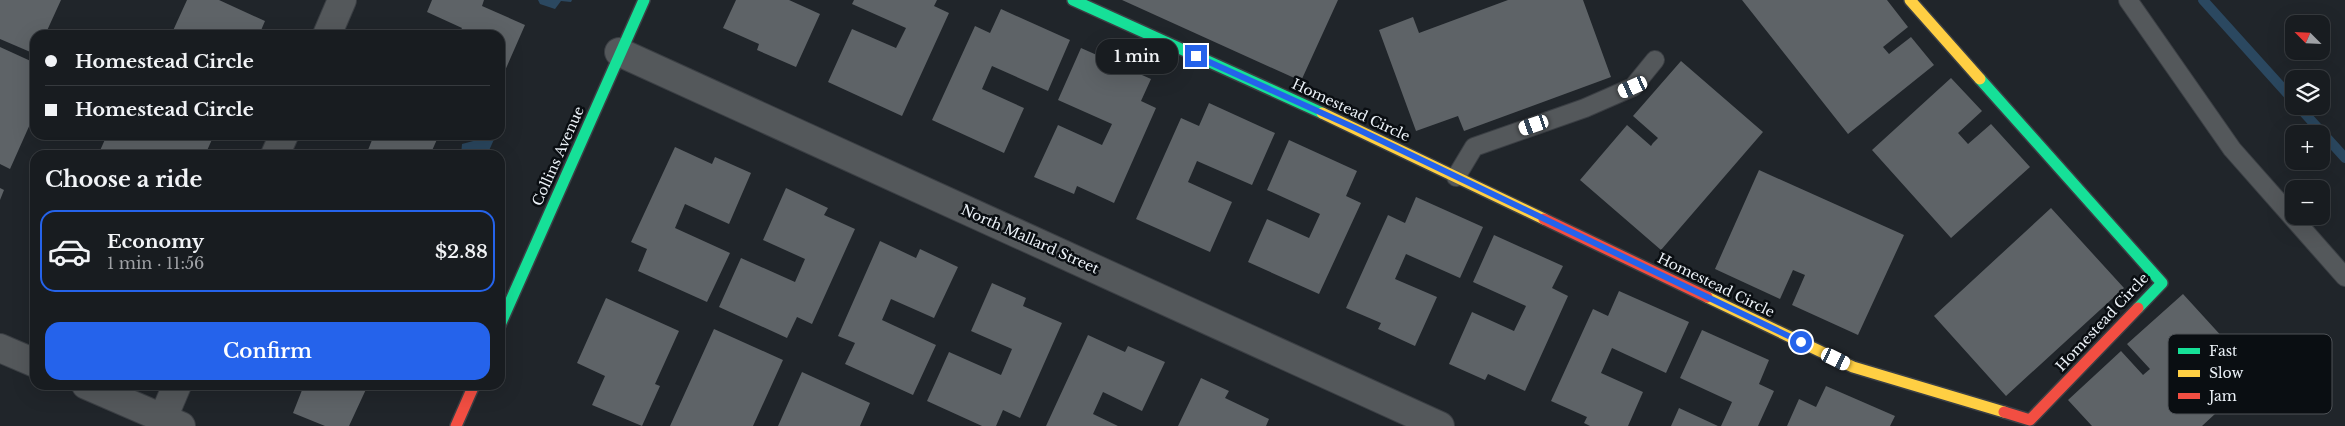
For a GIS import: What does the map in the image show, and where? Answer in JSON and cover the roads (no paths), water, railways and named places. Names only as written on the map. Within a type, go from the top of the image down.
[{"type":"street","points":[[329,30],[342,0]]},
{"type":"street","name":"Collins Avenue","points":[[505,314],[644,0]]},
{"type":"street","name":"Homestead Circle","points":[[1073,0],[1355,128],[1853,367],[2030,420],[2162,282],[1910,0]]},
{"type":"street","name":"North Mallard Street","points":[[620,52],[1440,426]]},
{"type":"street","points":[[0,348],[30,361]]},
{"type":"street","points":[[98,390],[172,422],[176,390]]},
{"type":"street","points":[[456,426],[472,390]]},
{"type":"lane","points":[[2128,0],[2232,149],[2345,277]]},
{"type":"lane","points":[[1456,177],[1474,147],[1585,108],[1633,87],[1655,60]]},
{"type":"water","points":[[538,0],[572,0],[571,2],[561,1],[555,9],[540,4]]},
{"type":"water","points":[[477,140],[494,140],[489,150],[461,150],[462,144]]},
{"type":"waterway","points":[[2203,0],[2285,91]]},
{"type":"waterway","points":[[2306,115],[2345,158]]}]
